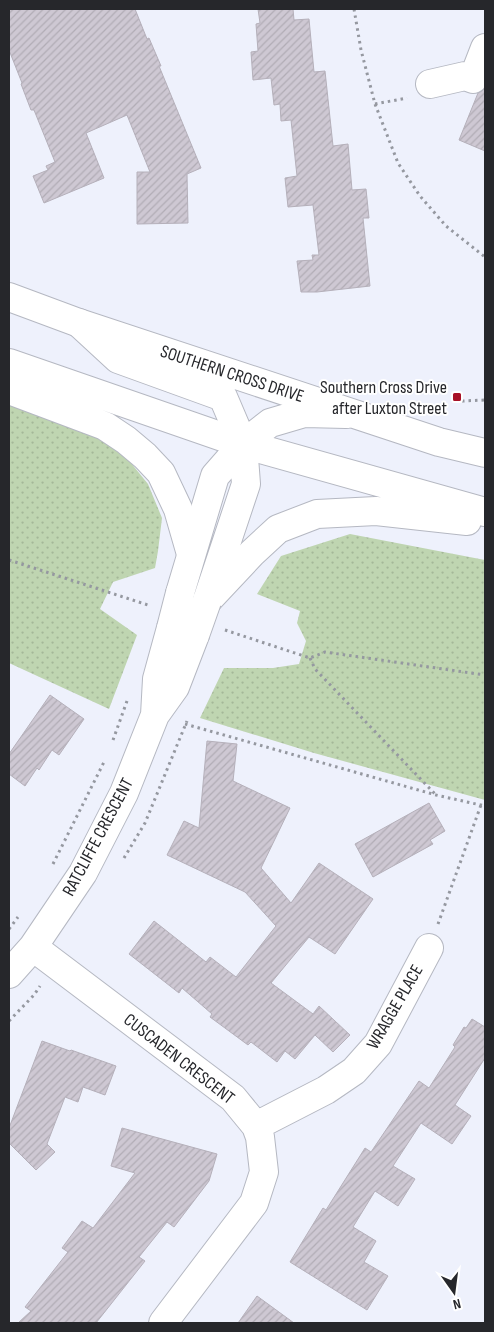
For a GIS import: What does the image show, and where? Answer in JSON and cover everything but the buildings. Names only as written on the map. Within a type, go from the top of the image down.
[{"type":"street","points":[[430,84],[466,76],[479,81],[485,48]]},
{"type":"street","name":"SOUTHERN CROSS DRIVE","points":[[9,297],[79,323],[439,442],[485,453]]},
{"type":"street","name":"RATCLIFFE CRESCENT","points":[[9,974],[33,947],[83,873],[124,793],[155,716],[158,679],[183,632],[207,601],[246,484],[243,444],[223,397],[118,359],[79,323]]},
{"type":"street","points":[[9,363],[243,444],[485,512]]},
{"type":"street","points":[[9,390],[105,426],[145,456],[160,472],[178,509],[191,554]]},
{"type":"street","name":"RATCLIFFE CRESCENT","points":[[183,632],[180,593],[215,476],[243,444],[270,423],[304,413],[355,414]]},
{"type":"street","points":[[207,601],[252,552],[278,530],[317,514],[376,511],[485,524]]},
{"type":"street","name":"CUSCADEN CRESCENT","points":[[33,947],[233,1098],[256,1126],[260,1137],[264,1172],[254,1203],[163,1323]]},
{"type":"street","name":"WRAGGE PLACE","points":[[256,1126],[326,1090],[354,1071],[378,1044],[429,948]]},
{"type":"path","points":[[354,9],[361,50],[375,104],[398,163],[420,196],[446,226],[485,257]]},
{"type":"path","points":[[462,401],[485,400]]},
{"type":"path","points":[[436,795],[315,669],[310,658],[325,652],[485,676]]},
{"type":"path","points":[[110,748],[130,692]]},
{"type":"path","points":[[145,823],[186,724],[436,795],[483,806],[429,948]]},
{"type":"path","points":[[51,870],[107,758]]},
{"type":"path","points":[[9,929],[20,913]]},
{"type":"path","points":[[9,1021],[34,995]]},
{"type":"green space","points":[[9,401],[89,433],[118,447],[148,484],[162,518],[155,568],[113,582],[100,609],[137,635],[109,709],[9,663]]},
{"type":"green space","points":[[350,534],[485,560],[485,800],[314,753],[200,718],[224,668],[273,668],[299,664],[306,641],[297,623],[300,611],[257,594],[281,556]]},
{"type":"place","name":"Southern Cross Drive after Luxton Street","points":[[457,397]]}]
